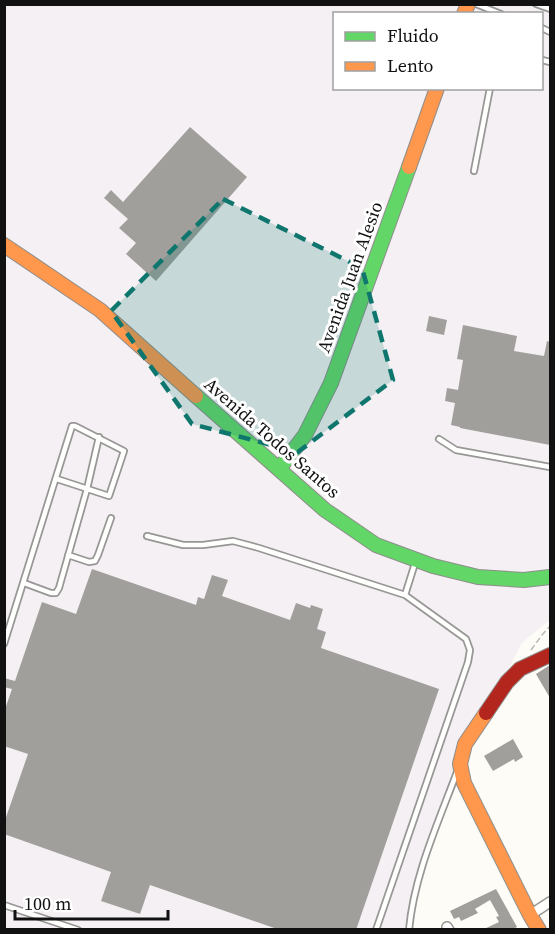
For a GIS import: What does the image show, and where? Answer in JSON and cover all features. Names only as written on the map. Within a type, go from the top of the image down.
[{"type":"street","name":"Avenida Juan Alesio","points":[[279,469],[305,435],[331,383],[436,90]]},
{"type":"street","name":"Avenida Todos Santos","points":[[4,245],[100,310],[325,510],[376,545],[433,566],[478,577],[524,580],[550,578]]},
{"type":"street","points":[[539,930],[464,783],[460,764],[465,744],[507,682],[520,669],[550,655]]},
{"type":"street","points":[[530,915],[550,902]]},
{"type":"lane","points":[[476,4],[496,12]]},
{"type":"lane","points":[[536,4],[550,9]]},
{"type":"lane","points":[[474,171],[490,90]]},
{"type":"lane","points":[[4,644],[72,426],[123,449],[124,453],[109,496],[57,479]]},
{"type":"lane","points":[[24,583],[51,593],[56,593],[59,588],[99,437]]},
{"type":"lane","points":[[439,439],[456,450],[550,467]]},
{"type":"lane","points":[[68,555],[89,562],[95,561],[111,518]]},
{"type":"lane","points":[[147,536],[183,545],[233,541],[405,595],[466,639],[470,650],[468,662],[376,930]]},
{"type":"lane","points":[[405,595],[416,560]]},
{"type":"lane","points":[[409,930],[414,896],[428,848],[460,764]]},
{"type":"lane","points":[[4,905],[78,930]]},
{"type":"path","points":[[530,651],[550,626]]},
{"type":"highlighted area","points":[[223,199],[362,268],[393,380],[298,452],[192,424],[111,311]]},
{"type":"shaded area","points":[[5,5],[550,5],[550,620],[522,643],[462,758],[404,929],[5,930]]},
{"type":"building","points":[[190,127],[247,177],[156,281],[126,254],[136,243],[119,228],[128,219],[104,198],[111,190],[123,202]]},
{"type":"building","points":[[429,316],[447,320],[444,335],[426,331]]},
{"type":"building","points":[[463,325],[517,336],[514,351],[544,356],[547,341],[550,342],[550,445],[451,425],[455,403],[445,401],[447,388],[458,390],[463,360],[457,359]]},
{"type":"building","points":[[92,569],[196,605],[198,597],[204,599],[212,575],[228,580],[222,596],[290,620],[296,603],[310,608],[311,605],[323,609],[317,629],[326,632],[321,648],[439,689],[356,930],[280,930],[150,885],[140,914],[101,901],[111,872],[4,834],[4,823],[28,754],[4,746],[4,712],[12,689],[4,687],[4,678],[15,681],[42,602],[76,614]]},
{"type":"building","points":[[550,665],[550,698],[536,674]]},
{"type":"building","points":[[513,739],[523,757],[515,762],[514,759],[493,771],[484,756]]},
{"type":"building","points":[[496,889],[517,927],[512,930],[482,930],[499,922],[496,917],[499,916],[490,900],[475,909],[478,913],[461,921],[459,917],[454,919],[450,911]]},
{"type":"traffic: fast","points":[[279,469],[305,435],[331,383],[409,167]]},
{"type":"traffic: fast","points":[[196,396],[325,510],[376,545],[433,566],[478,577],[524,580],[550,577]]},
{"type":"traffic: slow","points":[[465,12],[468,4]]},
{"type":"traffic: slow","points":[[409,167],[436,90]]},
{"type":"traffic: slow","points":[[4,245],[100,310],[196,396]]},
{"type":"traffic: slow","points":[[486,713],[465,744],[460,764],[464,783],[539,930]]},
{"type":"traffic: jam","points":[[486,713],[507,682],[520,669],[550,655]]}]
